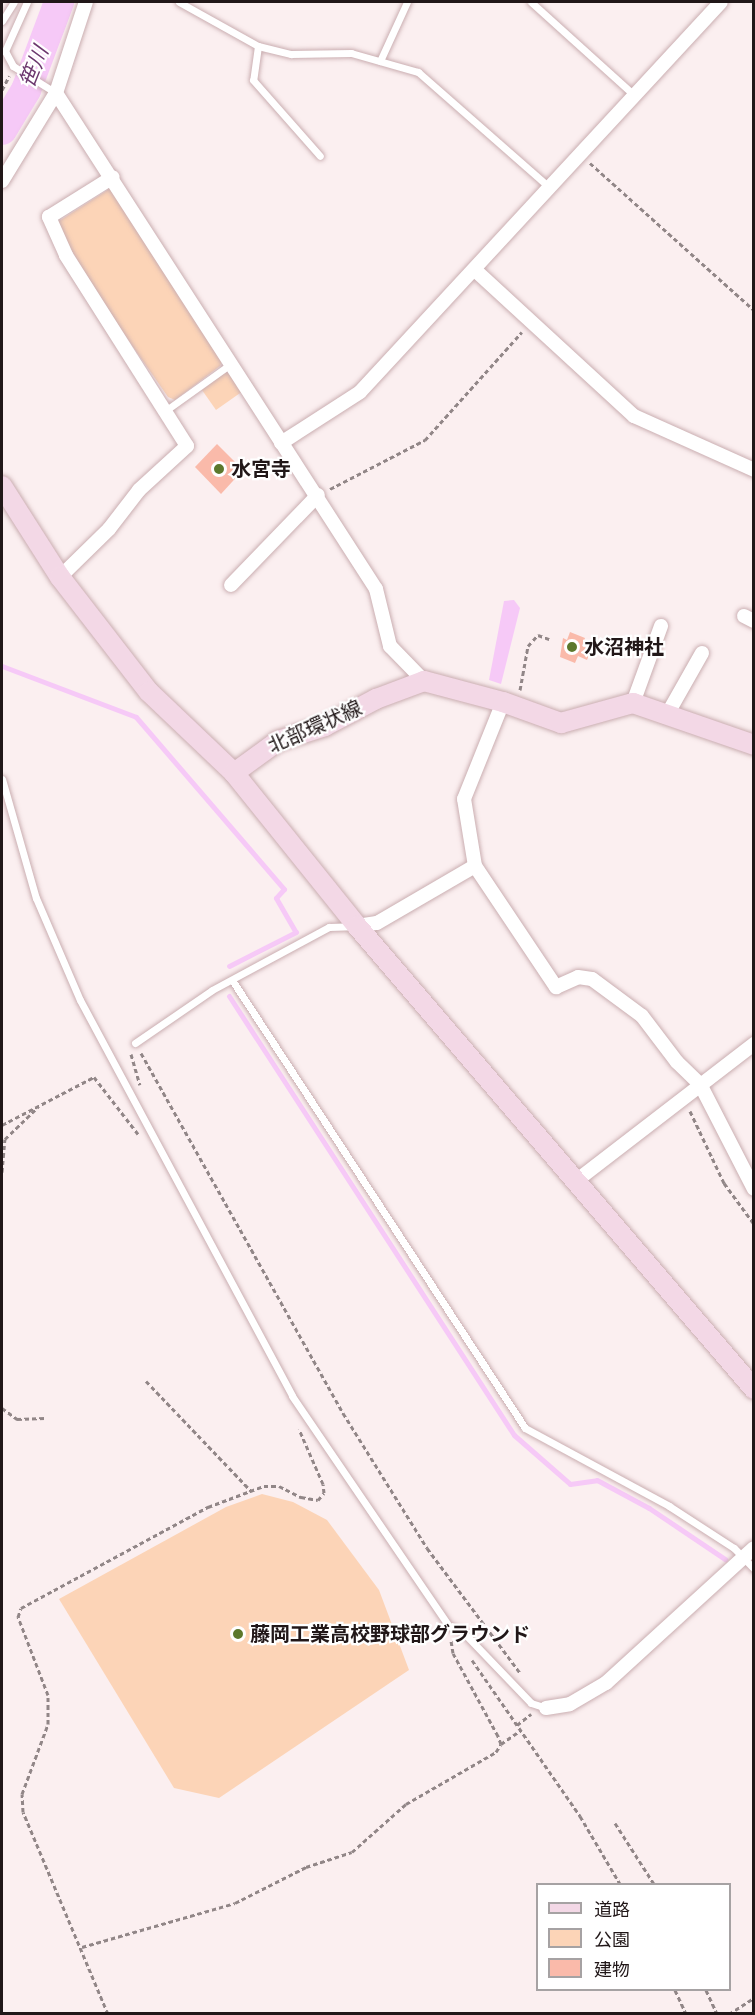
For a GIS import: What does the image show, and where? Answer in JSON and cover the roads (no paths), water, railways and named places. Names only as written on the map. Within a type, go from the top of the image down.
[{"type":"street","points":[[2,181],[52,90],[86,2]]},
{"type":"street","points":[[281,443],[360,392],[582,155],[721,2]]},
{"type":"street","points":[[52,90],[113,177],[281,443],[318,495],[376,590],[390,646],[424,681],[503,702],[561,723],[633,703],[668,713],[753,745]]},
{"type":"street","points":[[60,577],[109,529],[139,490],[187,446],[66,255],[50,217],[113,177]]},
{"type":"street","points":[[475,270],[634,416],[753,470]]},
{"type":"street","points":[[2,486],[60,577],[149,692],[234,773],[357,926],[753,1389]]},
{"type":"street","points":[[231,585],[318,495]]},
{"type":"street","points":[[633,703],[661,626]]},
{"type":"street","points":[[668,713],[702,653]]},
{"type":"street","name":"北部環状線","points":[[234,773],[278,741],[325,726],[376,699],[424,681]]},
{"type":"street","points":[[503,702],[464,799],[475,866],[556,987],[578,977],[592,979],[642,1016],[678,1062],[700,1084],[753,1189]]},
{"type":"street","points":[[357,926],[376,923],[475,866]]},
{"type":"street","points":[[576,1181],[753,1044]]},
{"type":"street","points":[[543,1708],[570,1704],[606,1683],[750,1558]]},
{"type":"lane","points":[[2,21],[14,2]]},
{"type":"lane","points":[[27,2],[6,44],[5,51],[16,68],[52,90]]},
{"type":"lane","points":[[179,2],[258,46],[291,54],[351,53],[418,72],[550,189]]},
{"type":"lane","points":[[380,61],[407,2]]},
{"type":"lane","points":[[531,2],[635,96]]},
{"type":"lane","points":[[258,46],[253,80],[320,156]]},
{"type":"lane","points":[[165,411],[232,363]]},
{"type":"lane","points":[[2,779],[36,898],[56,946],[161,1156],[292,1396],[449,1626],[463,1632],[531,1703],[543,1708]]},
{"type":"lane","points":[[135,1043],[187,1006],[329,927],[357,926]]},
{"type":"lane","points":[[232,980],[525,1428],[669,1506],[750,1558]]},
{"type":"waterway","name":"笹川","points":[[2,130],[26,90],[59,2]]},
{"type":"waterway","points":[[2,666],[136,717],[284,889],[276,898],[296,932],[229,966]]},
{"type":"waterway","points":[[229,996],[514,1435],[570,1484],[597,1480],[649,1508],[725,1559]]},
{"type":"place","name":"水宮寺","points":[[219,469]]},
{"type":"place","name":"水沼神社","points":[[572,647]]},
{"type":"place","name":"藤岡工業高校野球部グラウンド","points":[[238,1634]]}]
